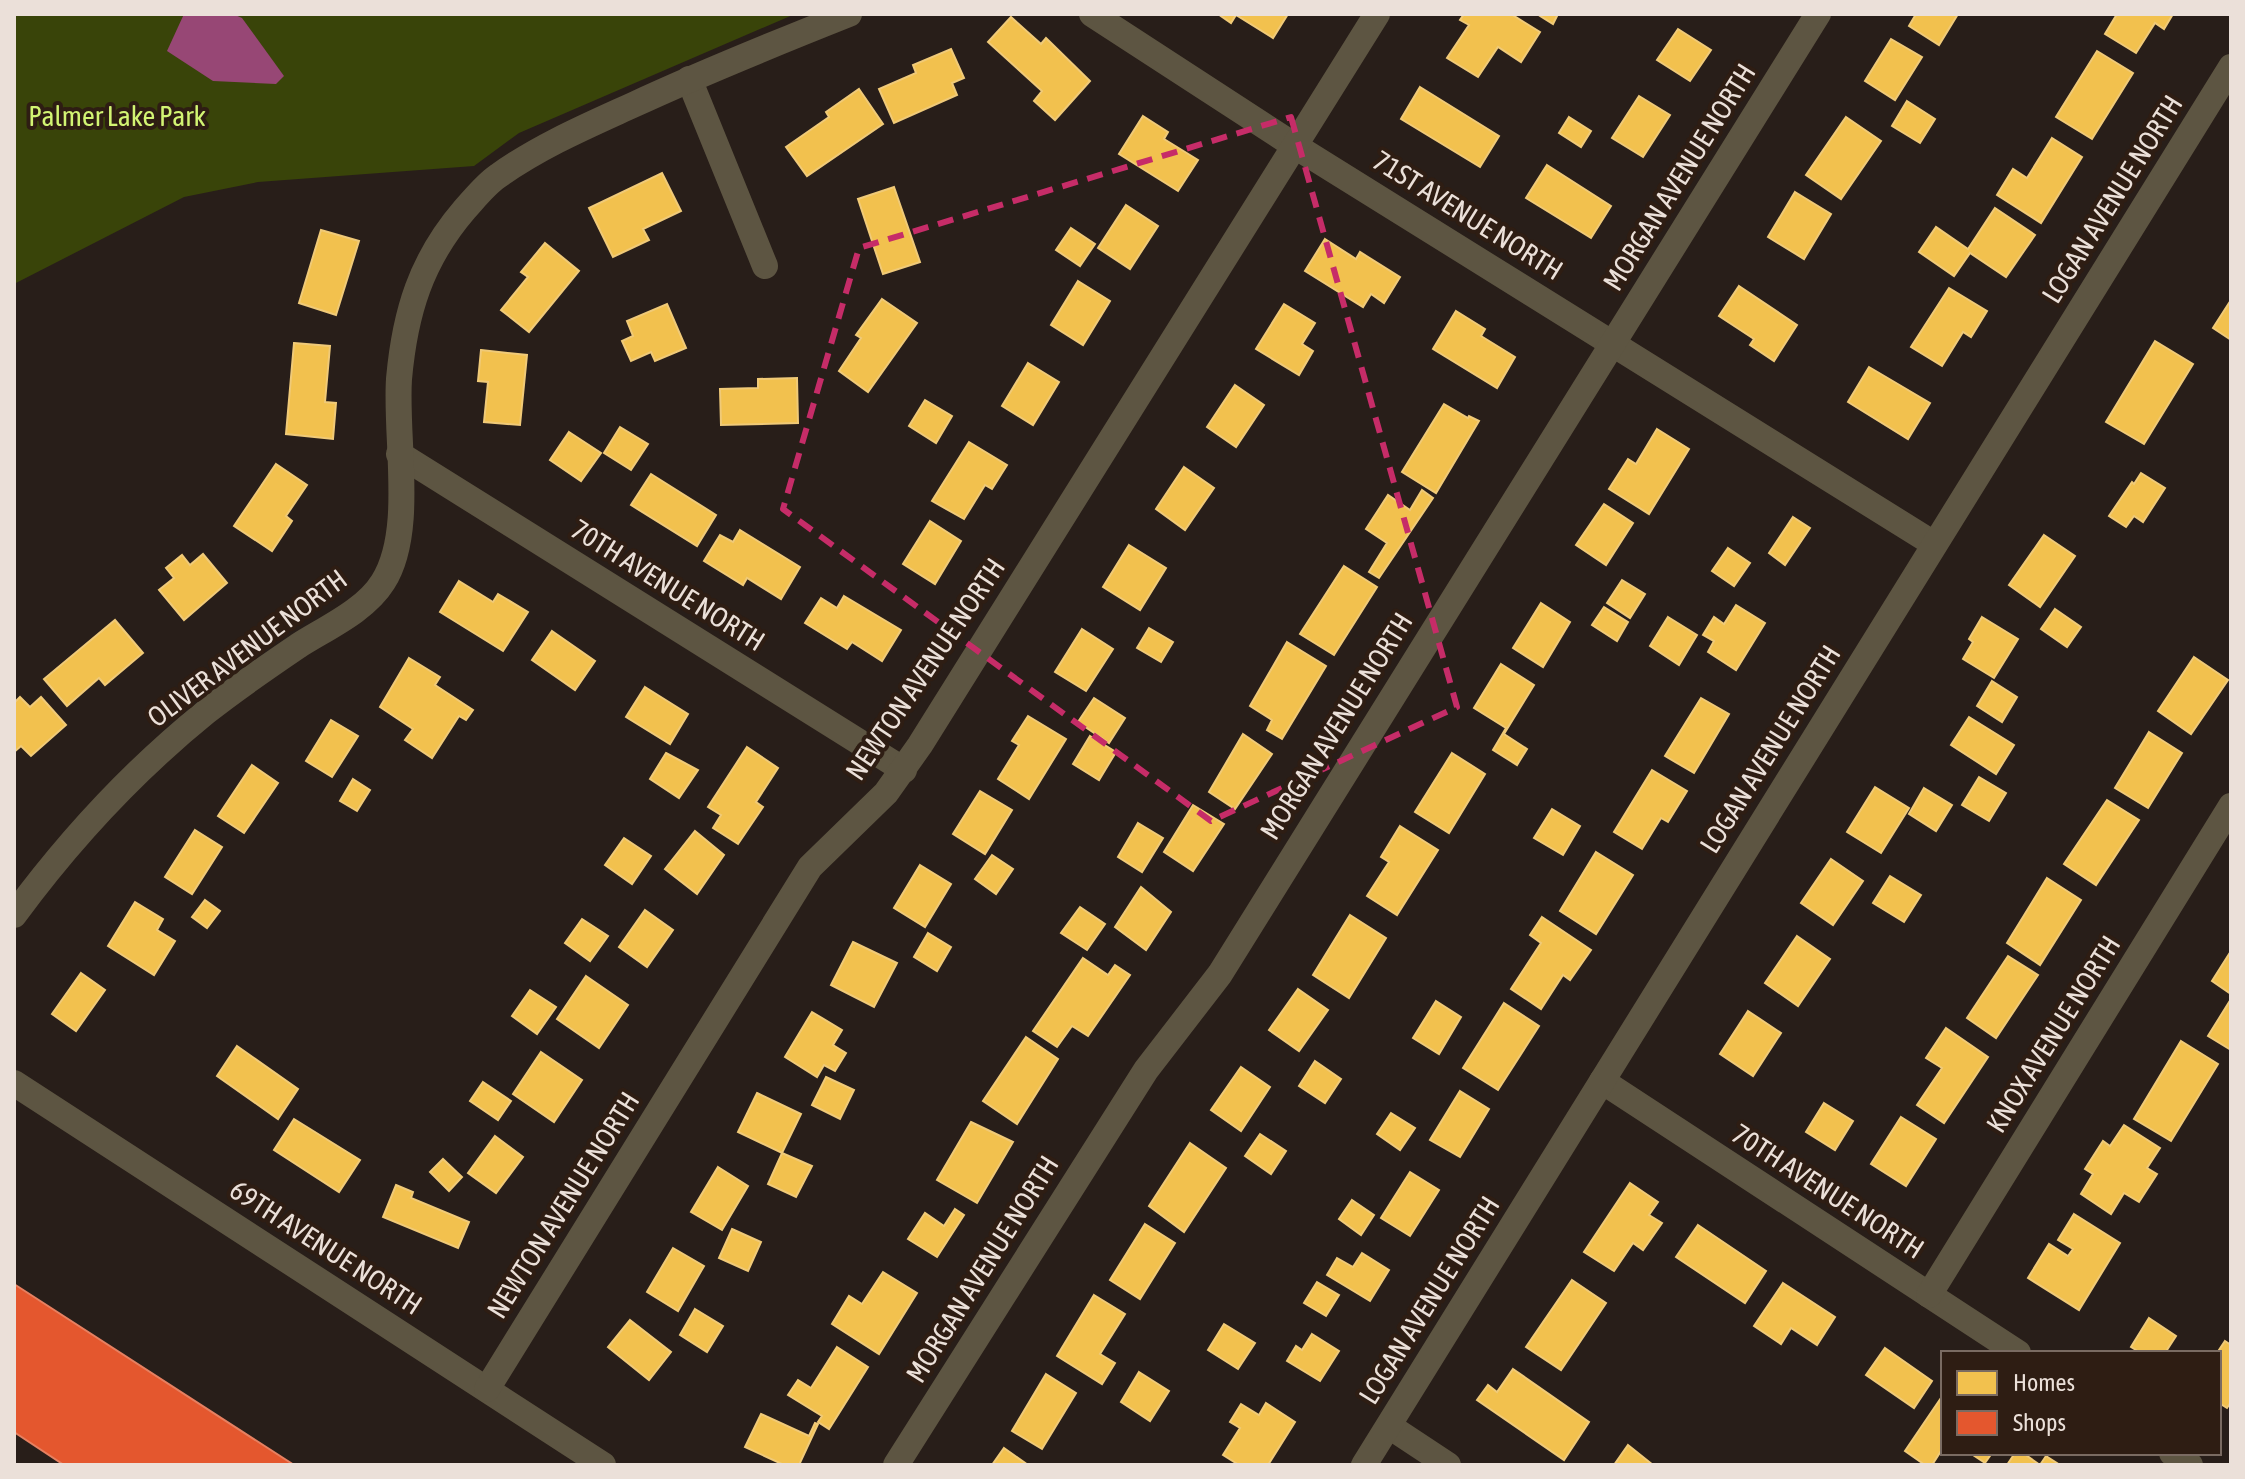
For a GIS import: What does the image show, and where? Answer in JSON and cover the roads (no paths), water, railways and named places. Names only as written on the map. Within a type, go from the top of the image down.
[{"type":"street","name":"OLIVER AVENUE NORTH","points":[[14,915],[50,866],[123,784],[207,711],[296,647],[359,607],[381,586],[395,560],[400,530],[399,385],[402,346],[410,308],[423,270],[443,235],[495,178],[563,137],[689,79],[849,14]]},
{"type":"street","name":"71ST AVENUE NORTH","points":[[1092,14],[1295,146],[1934,544]]},
{"type":"street","name":"NEWTON AVENUE NORTH","points":[[487,1389],[810,867],[886,793],[904,770],[1377,14]]},
{"type":"street","name":"MORGAN AVENUE NORTH","points":[[896,1465],[1146,1070],[1220,974],[1818,14]]},
{"type":"street","name":"LOGAN AVENUE NORTH","points":[[1364,1465],[2231,67]]},
{"type":"street","points":[[689,79],[765,266]]},
{"type":"street","name":"70TH AVENUE NORTH","points":[[399,454],[904,770]]},
{"type":"street","name":"KNOX AVENUE NORTH","points":[[1929,1295],[2231,806]]},
{"type":"street","name":"70TH AVENUE NORTH","points":[[1602,1081],[2015,1351]]},
{"type":"street","name":"69TH AVENUE NORTH","points":[[14,1083],[603,1465]]},
{"type":"street","points":[[1389,1426],[1448,1465]]},
{"type":"park label","name":"Palmer Lake Park","points":[[117,116]]}]
